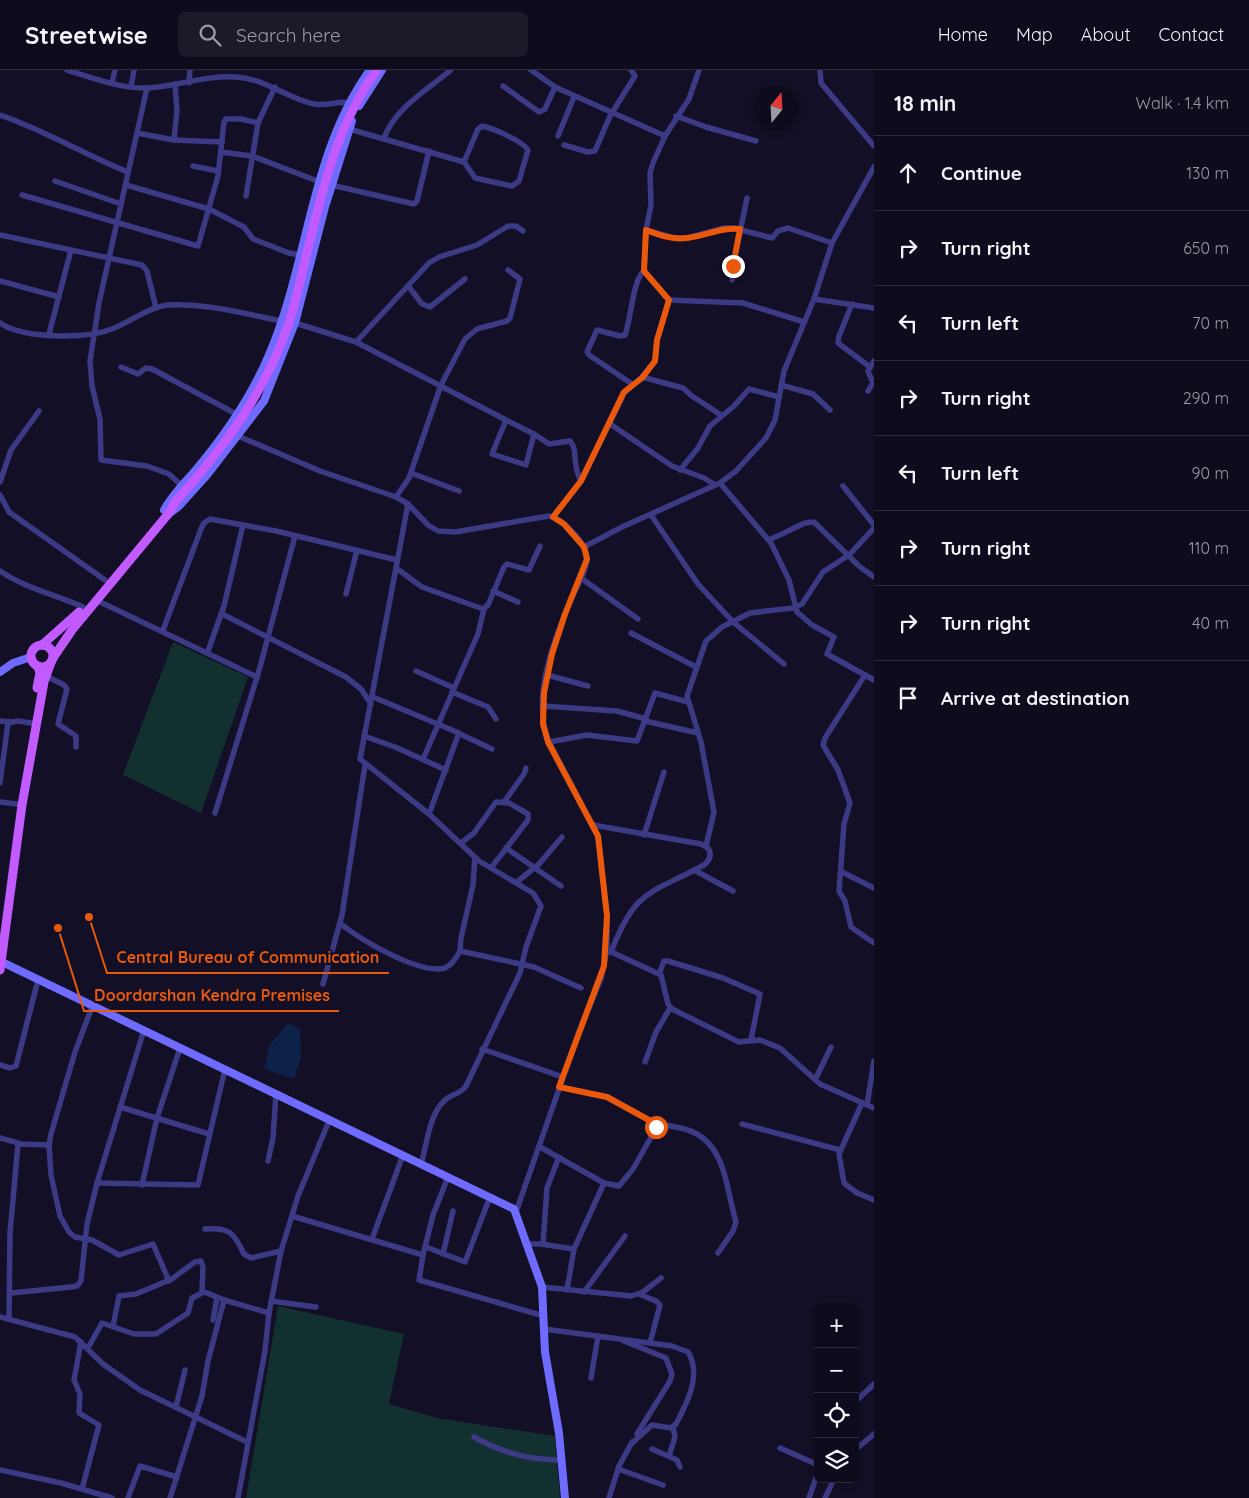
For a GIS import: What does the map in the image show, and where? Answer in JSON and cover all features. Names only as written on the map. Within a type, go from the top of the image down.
[{"type":"main road","points":[[0,930],[17,804],[40,673],[38,666],[31,657],[33,650],[67,624],[83,607],[199,475],[252,405],[266,379],[290,320],[314,225],[341,136],[359,97],[376,71]]},
{"type":"main road","points":[[0,964],[22,805],[46,676],[52,660],[66,636],[166,511]]},
{"type":"main road","points":[[42,645],[49,648],[52,660]]},
{"type":"main road","points":[[38,666],[45,666],[52,660]]},
{"type":"street","points":[[67,70],[112,83],[147,88],[222,77],[243,78],[275,87],[314,104],[349,103],[358,108]]},
{"type":"street","points":[[112,83],[115,70]]},
{"type":"street","points":[[131,87],[134,70]]},
{"type":"street","points":[[189,83],[190,70]]},
{"type":"street","points":[[222,77],[224,70]]},
{"type":"street","points":[[384,138],[391,124],[404,109],[451,70]]},
{"type":"street","points":[[531,70],[555,88],[665,136]]},
{"type":"street","points":[[564,145],[594,152],[612,113],[635,76],[630,70]]},
{"type":"street","points":[[699,70],[689,99],[676,116],[665,136],[650,172],[651,205],[646,230],[644,271],[669,300],[735,302],[804,322]]},
{"type":"street","points":[[820,70],[821,83],[874,146]]},
{"type":"street","points":[[166,511],[182,486],[238,415],[254,386],[282,321],[332,142],[349,103],[376,71]]},
{"type":"street","points":[[166,511],[179,506],[238,436],[264,401],[295,323],[331,185],[349,129],[376,71]]},
{"type":"street","points":[[174,140],[175,84]]},
{"type":"street","points":[[503,86],[539,112],[545,109],[555,88]]},
{"type":"street","points":[[246,196],[258,123],[275,87]]},
{"type":"street","points":[[147,88],[108,257],[93,335],[91,378],[100,419],[101,460],[147,466],[169,474],[182,486]]},
{"type":"street","points":[[558,136],[574,97]]},
{"type":"street","points":[[0,115],[29,125],[93,158],[128,172]]},
{"type":"street","points":[[676,116],[756,142]]},
{"type":"street","points":[[22,195],[196,247],[209,209],[218,171],[223,124],[226,119],[241,119],[258,123]]},
{"type":"street","points":[[349,129],[464,162],[475,178],[515,186],[519,181],[528,150],[524,145],[482,126],[478,129],[464,162]]},
{"type":"street","points":[[137,133],[174,140],[222,142]]},
{"type":"street","points":[[331,185],[416,204],[428,151]]},
{"type":"street","points":[[221,152],[252,156],[320,182]]},
{"type":"street","points":[[193,166],[218,171]]},
{"type":"street","points":[[584,547],[718,484],[736,471],[766,438],[774,423],[784,371],[814,299],[832,243],[874,167]]},
{"type":"street","points":[[55,181],[121,204]]},
{"type":"street","points":[[126,185],[209,209],[245,228],[253,239],[289,253],[300,255]]},
{"type":"street","points":[[732,280],[747,198]]},
{"type":"street","points":[[356,342],[408,287],[423,268],[439,258],[477,245],[508,226],[516,226],[523,231]]},
{"type":"street","points":[[646,230],[674,238],[687,238],[724,228],[740,229],[772,238],[778,231],[788,228],[832,243]]},
{"type":"street","points":[[0,235],[108,257],[145,267],[156,308]]},
{"type":"street","points":[[49,334],[71,250]]},
{"type":"street","points":[[396,497],[411,472],[441,386],[462,344],[471,332],[507,321],[510,318],[520,279],[508,270]]},
{"type":"street","points":[[632,384],[587,352],[597,330],[620,336],[625,335],[631,318],[637,277],[644,271]]},
{"type":"street","points":[[408,287],[422,304],[430,307],[465,279]]},
{"type":"street","points":[[0,281],[59,297]]},
{"type":"street","points":[[814,299],[874,308]]},
{"type":"street","points":[[553,517],[581,481],[610,424],[621,396],[632,384],[642,378],[656,359],[657,340],[669,300]]},
{"type":"street","points":[[852,304],[838,343],[870,367]]},
{"type":"street","points":[[0,323],[19,330],[76,337],[93,335],[112,329],[156,308],[174,305],[198,307],[282,321]]},
{"type":"street","points":[[295,323],[356,342],[534,434],[549,444],[570,441],[575,451],[575,470],[581,481]]},
{"type":"street","points":[[868,391],[873,383],[869,373],[874,361]]},
{"type":"street","points":[[121,367],[138,374],[150,368],[238,415]]},
{"type":"street","points":[[642,378],[683,388],[721,415]]},
{"type":"street","points":[[781,385],[813,394],[830,410]]},
{"type":"street","points":[[254,386],[268,392]]},
{"type":"street","points":[[680,470],[698,448],[710,426],[734,406],[749,389],[779,397]]},
{"type":"street","points":[[0,482],[11,450],[39,411]]},
{"type":"street","points":[[506,420],[492,454],[526,465],[534,434]]},
{"type":"street","points":[[610,424],[665,462],[680,470],[718,484],[769,540],[789,580],[795,607],[807,622],[834,637],[828,654],[874,680]]},
{"type":"street","points":[[238,436],[320,471],[396,497],[408,504],[428,525],[444,532],[544,516],[553,517],[564,524],[584,547],[587,559],[565,614],[546,675],[543,706],[545,732],[548,742],[593,825],[600,846],[609,951]]},
{"type":"street","points":[[411,472],[459,492]]},
{"type":"street","points":[[516,1212],[609,951],[629,911],[640,899],[654,890],[708,862],[710,853],[706,846],[714,812],[698,733],[688,702],[688,688],[696,667],[710,637],[733,622],[760,610],[795,607],[804,601],[823,572],[849,555],[874,526],[843,486]]},
{"type":"street","points":[[0,495],[9,512],[105,580]]},
{"type":"street","points":[[408,504],[360,755],[365,765],[429,814],[475,858],[517,882],[538,897],[541,906],[526,947],[523,965],[482,1049],[465,1089],[447,1097],[440,1106],[421,1164]]},
{"type":"street","points":[[651,515],[695,580],[733,622],[784,664]]},
{"type":"street","points":[[163,630],[204,523],[214,519],[397,560]]},
{"type":"street","points":[[769,540],[811,522],[860,567],[874,577]]},
{"type":"street","points":[[208,652],[222,614],[244,525]]},
{"type":"street","points":[[216,813],[257,678],[295,536]]},
{"type":"street","points":[[422,760],[480,627],[484,609],[505,566],[529,570],[540,546]]},
{"type":"street","points":[[346,594],[357,550]]},
{"type":"street","points":[[396,568],[414,582],[432,592],[484,609]]},
{"type":"street","points":[[0,571],[15,581],[54,594],[83,607]]},
{"type":"street","points":[[581,578],[638,619]]},
{"type":"street","points":[[493,591],[518,602]]},
{"type":"street","points":[[96,600],[250,672],[257,678]]},
{"type":"street","points":[[222,614],[346,677],[372,700],[438,723],[492,749]]},
{"type":"street","points":[[631,633],[696,667]]},
{"type":"street","points":[[0,672],[13,663],[31,657]]},
{"type":"street","points":[[416,671],[488,707],[496,720]]},
{"type":"street","points":[[546,675],[588,686]]},
{"type":"street","points":[[865,675],[824,742],[824,749],[838,770],[850,803],[844,828],[839,891],[847,905],[851,926],[874,943]]},
{"type":"street","points":[[46,676],[64,685],[67,689],[58,724],[76,736],[76,747]]},
{"type":"street","points":[[548,742],[587,735],[635,741],[656,692],[688,702]]},
{"type":"street","points":[[543,706],[617,711],[698,733]]},
{"type":"street","points":[[0,721],[31,724]]},
{"type":"street","points":[[0,783],[8,724],[10,722]]},
{"type":"street","points":[[429,814],[460,734]]},
{"type":"street","points":[[364,736],[446,770]]},
{"type":"street","points":[[323,984],[340,923],[365,765]]},
{"type":"street","points":[[504,802],[524,774],[526,768]]},
{"type":"street","points":[[644,834],[664,772]]},
{"type":"street","points":[[0,802],[17,804]]},
{"type":"street","points":[[461,843],[474,833],[493,804],[504,802],[523,810],[530,816],[490,868]]},
{"type":"street","points":[[593,825],[706,846]]},
{"type":"street","points":[[517,882],[534,868],[562,836]]},
{"type":"street","points":[[506,848],[561,886]]},
{"type":"street","points":[[340,923],[365,942],[404,960],[429,968],[449,966],[460,951],[461,938],[474,881],[475,858]]},
{"type":"street","points":[[694,870],[733,891]]},
{"type":"street","points":[[842,872],[874,888]]},
{"type":"street","points":[[460,951],[537,968],[581,988]]},
{"type":"street","points":[[609,951],[663,977],[670,1008],[656,1032],[645,1062]]},
{"type":"street","points":[[659,974],[664,961],[668,961],[723,978],[760,994],[751,1040]]},
{"type":"street","points":[[0,964],[144,1030],[329,1122],[512,1207],[516,1212],[542,1287],[544,1329],[566,1498]]},
{"type":"street","points":[[0,1065],[10,1068],[16,1066],[38,980]]},
{"type":"street","points":[[92,1007],[75,1052],[49,1145],[52,1185],[60,1216],[72,1234],[86,1238],[119,1255],[153,1244],[167,1280]]},
{"type":"street","points":[[670,1008],[735,1040],[742,1042],[751,1040],[763,1041],[780,1048],[798,1062],[815,1080],[874,1108]]},
{"type":"street","points":[[11,1293],[71,1287],[79,1284],[82,1277],[86,1238],[97,1183],[144,1030]]},
{"type":"street","points":[[815,1080],[831,1047]]},
{"type":"street","points":[[142,1185],[157,1118],[180,1048]]},
{"type":"street","points":[[482,1049],[563,1077]]},
{"type":"street","points":[[874,1061],[865,1104],[838,1156],[844,1183],[852,1191],[874,1200]]},
{"type":"street","points":[[97,1183],[198,1185],[225,1069]]},
{"type":"street","points":[[559,1087],[607,1097],[658,1125],[688,1130],[701,1135],[721,1163],[736,1225],[718,1253]]},
{"type":"street","points":[[268,1161],[273,1138],[276,1094]]},
{"type":"street","points":[[120,1107],[209,1134]]},
{"type":"street","points":[[238,1498],[265,1351],[271,1301],[282,1251],[292,1216],[329,1122]]},
{"type":"street","points":[[742,1124],[840,1150]]},
{"type":"street","points":[[540,1147],[604,1183],[617,1186],[622,1184],[658,1125]]},
{"type":"street","points":[[0,1138],[18,1144],[49,1145]]},
{"type":"street","points":[[9,1318],[11,1293],[10,1233],[18,1144]]},
{"type":"street","points":[[372,1239],[403,1155]]},
{"type":"street","points":[[543,1244],[547,1188],[559,1157]]},
{"type":"street","points":[[448,1177],[433,1215],[419,1280],[544,1316]]},
{"type":"street","points":[[567,1290],[574,1249],[604,1183]]},
{"type":"street","points":[[426,1246],[465,1262],[490,1197]]},
{"type":"street","points":[[443,1254],[453,1211]]},
{"type":"street","points":[[292,1216],[423,1255]]},
{"type":"street","points":[[205,1229],[216,1228],[228,1231],[238,1239],[244,1254],[251,1258],[282,1251]]},
{"type":"street","points":[[584,1292],[625,1236]]},
{"type":"street","points":[[527,1244],[543,1244],[574,1249]]},
{"type":"street","points":[[113,1326],[119,1296],[136,1294],[167,1280],[170,1281],[194,1262],[199,1261],[203,1265],[201,1288],[204,1292],[217,1298],[269,1313]]},
{"type":"street","points":[[542,1287],[624,1297],[639,1294],[661,1278]]},
{"type":"street","points":[[88,1348],[100,1324],[105,1323],[134,1334],[156,1334],[184,1317],[189,1310],[192,1298],[204,1292]]},
{"type":"street","points":[[639,1294],[656,1301],[660,1305],[650,1343]]},
{"type":"street","points":[[212,1320],[217,1298]]},
{"type":"street","points":[[170,1498],[195,1418],[224,1300]]},
{"type":"street","points":[[271,1301],[316,1307]]},
{"type":"street","points":[[0,1317],[67,1333],[81,1342],[103,1364],[128,1382],[195,1418],[248,1442]]},
{"type":"street","points":[[544,1329],[650,1343],[684,1349],[688,1352],[694,1366],[693,1382],[680,1417],[673,1427],[675,1437],[669,1456]]},
{"type":"street","points":[[591,1378],[598,1336]]},
{"type":"street","points":[[609,1498],[618,1469],[631,1444],[670,1382],[672,1374],[668,1360],[663,1356],[622,1340]]},
{"type":"street","points":[[81,1342],[74,1377],[80,1397],[79,1413],[99,1425],[82,1489]]},
{"type":"street","points":[[176,1407],[185,1370]]},
{"type":"street","points":[[859,1399],[873,1388]]},
{"type":"street","points":[[631,1444],[652,1424],[673,1427]]},
{"type":"street","points":[[859,1447],[874,1434]]},
{"type":"street","points":[[474,1437],[484,1443],[526,1457],[561,1460]]},
{"type":"street","points":[[780,1448],[814,1463]]},
{"type":"street","points":[[652,1450],[677,1460],[680,1467]]},
{"type":"street","points":[[128,1498],[140,1466],[177,1477]]},
{"type":"street","points":[[618,1469],[663,1485]]},
{"type":"street","points":[[0,1470],[112,1498]]},
{"type":"street","points":[[809,1498],[814,1483]]},
{"type":"street","points":[[825,1498],[832,1483]]},
{"type":"green space","points":[[173,642],[248,677],[201,813],[123,775]]},
{"type":"green space","points":[[278,1306],[404,1334],[389,1404],[437,1418],[555,1436],[560,1498],[246,1498]]},
{"type":"water","points":[[288,1023],[300,1029],[301,1057],[294,1079],[264,1069],[270,1045]]},
{"type":"place","name":"Central Bureau of Communication","points":[[89,917]]},
{"type":"place","name":"Doordarshan Kendra Premises","points":[[58,928]]},
{"type":"route","points":[[656,1127],[658,1125],[607,1097],[559,1087],[604,966],[607,950],[607,916],[598,836],[548,742],[543,724],[547,671],[555,642],[587,559],[584,547],[564,524],[553,517],[581,481],[604,437],[624,392],[642,378],[655,361],[657,340],[669,300],[644,271],[646,230],[660,236],[687,238],[724,228],[740,229],[733,266]]}]
